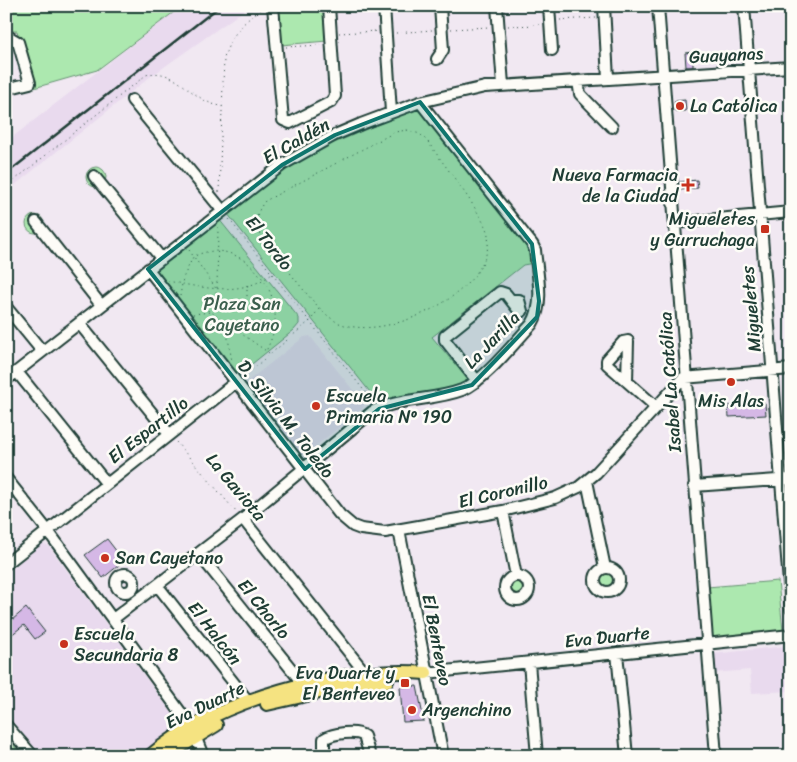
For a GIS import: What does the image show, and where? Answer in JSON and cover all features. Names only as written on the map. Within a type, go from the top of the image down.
[{"type":"main road","name":"Eva Duarte","points":[[150,756],[248,701],[304,685],[366,674],[405,671],[426,673]]},
{"type":"main road","name":"Eva Duarte","points":[[165,756],[194,732],[237,714],[279,701],[342,687],[404,679],[426,673]]},
{"type":"street","points":[[273,6],[283,120],[290,123],[331,102],[335,96],[329,6]]},
{"type":"street","points":[[384,6],[391,112]]},
{"type":"street","points":[[437,59],[443,50],[440,6]]},
{"type":"street","points":[[497,6],[503,85]]},
{"type":"street","points":[[549,6],[552,50]]},
{"type":"street","points":[[604,6],[608,79]]},
{"type":"street","name":"Isabel La Católica","points":[[658,6],[716,756]]},
{"type":"street","name":"Migueletes","points":[[744,6],[772,371],[786,479],[791,609]]},
{"type":"street","points":[[6,34],[18,42],[30,83],[6,89]]},
{"type":"street","name":"Guayanas","points":[[664,75],[791,68]]},
{"type":"street","name":"El Caldén","points":[[6,380],[148,269],[219,209],[282,165],[335,135],[420,102],[503,85],[664,75]]},
{"type":"street","points":[[578,81],[580,94],[612,127]]},
{"type":"street","points":[[132,100],[219,209]]},
{"type":"street","name":"La Jarilla","points":[[113,619],[243,519],[365,418],[379,409],[393,404],[462,390],[477,381],[532,324],[536,317],[539,301],[535,250],[420,102]]},
{"type":"street","points":[[94,176],[161,258]]},
{"type":"street","points":[[675,223],[791,212]]},
{"type":"street","points":[[36,222],[101,305]]},
{"type":"street","name":"D. Silvia M. Toledo","points":[[148,269],[340,515],[353,526],[374,532],[399,530]]},
{"type":"street","points":[[477,381],[445,340],[445,336],[500,292],[506,294],[511,300]]},
{"type":"street","points":[[6,307],[42,352]]},
{"type":"street","points":[[79,323],[169,434]]},
{"type":"street","points":[[686,377],[791,369]]},
{"type":"street","points":[[17,372],[106,484]]},
{"type":"street","name":"El Coronillo","points":[[399,530],[503,511],[555,498],[587,481],[679,380],[686,377]]},
{"type":"street","points":[[627,381],[655,406]]},
{"type":"street","name":"El Espartillo","points":[[6,564],[236,382]]},
{"type":"street","points":[[667,393],[682,394],[688,398]]},
{"type":"street","points":[[6,478],[48,531],[194,732],[203,756]]},
{"type":"street","points":[[694,486],[786,479]]},
{"type":"street","points":[[587,481],[605,568]]},
{"type":"street","points":[[503,511],[516,576]]},
{"type":"street","name":"La Gaviota","points":[[243,519],[366,674]]},
{"type":"street","name":"El Benteveo","points":[[399,530],[443,756]]},
{"type":"street","name":"El Chorlo","points":[[199,554],[304,685]]},
{"type":"street","name":"El Halcón","points":[[157,585],[248,701]]},
{"type":"street","points":[[131,591],[138,600]]},
{"type":"street","name":"Eva Duarte","points":[[426,673],[791,635]]},
{"type":"street","points":[[617,653],[627,756]]},
{"type":"street","points":[[529,663],[537,756]]},
{"type":"street","points":[[6,725],[33,756]]},
{"type":"street","points":[[324,756],[323,743],[328,736],[362,734],[366,740],[370,756]]},
{"type":"path","points":[[207,312],[217,290],[224,58],[227,47],[242,24],[265,6]]},
{"type":"path","points":[[277,48],[386,30],[393,33],[542,25],[550,21],[605,17]]},
{"type":"path","points":[[6,186],[146,75],[152,73],[170,76],[206,102],[223,106]]},
{"type":"path","points":[[407,130],[420,134],[428,142],[484,222],[487,233],[487,252],[478,272],[467,286],[434,306],[395,324],[380,327],[351,326],[338,322],[320,308],[260,233],[256,226],[256,217],[260,208],[265,201],[395,132],[407,130]]},
{"type":"path","name":"El Tordo","points":[[219,209],[273,274],[379,409]]},
{"type":"path","points":[[182,241],[217,290]]},
{"type":"path","points":[[266,351],[274,328],[275,312],[270,293],[264,281],[250,264],[235,254],[218,250],[202,253],[194,257],[182,284],[184,315],[207,312],[217,316],[270,354]]},
{"type":"path","points":[[155,278],[217,290],[264,281],[273,274]]},
{"type":"path","points":[[247,285],[247,299]]},
{"type":"path","points":[[236,382],[310,321],[320,308]]},
{"type":"path","points":[[217,316],[227,331],[233,364]]},
{"type":"path","points":[[240,332],[243,320]]},
{"type":"path","name":"La Gaviota","points":[[169,434],[243,519]]},
{"type":"highlighted area","points":[[420,102],[532,244],[539,301],[537,317],[472,385],[379,409],[305,469],[148,269],[282,165],[335,135]]},
{"type":"shaded area","points":[[182,6],[250,6],[150,77],[6,192],[6,142]]},
{"type":"shaded area","name":"Escuela Primaria Nº 190","points":[[310,336],[364,404],[363,408],[306,454],[301,454],[283,431],[284,425],[278,417],[271,416],[257,398],[257,394],[247,386],[248,381],[304,337]]},
{"type":"shaded area","name":"Escuela Secundaria 8","points":[[42,544],[48,545],[173,715],[175,722],[172,729],[140,756],[42,756],[6,714],[6,574]]},
{"type":"shaded area","points":[[786,646],[789,691],[752,693],[750,670],[714,673],[713,654]]},
{"type":"green space","points":[[6,6],[182,6],[97,70],[34,88],[17,31],[6,31]]},
{"type":"green space","points":[[277,6],[324,6],[327,41],[281,45]]},
{"type":"green space","points":[[419,108],[529,245],[534,263],[523,265],[432,337],[470,382],[421,397],[382,400],[374,397],[227,213],[285,168],[313,152]]},
{"type":"green space","points":[[96,167],[103,170],[106,177],[103,184],[96,187],[89,184],[86,177],[89,170]]},
{"type":"green space","points":[[35,215],[41,218],[44,224],[41,230],[35,233],[29,230],[26,224],[29,218]]},
{"type":"green space","name":"Plaza San Cayetano","points":[[218,218],[299,318],[299,324],[294,330],[242,372],[236,372],[229,368],[154,273],[156,267]]},
{"type":"green space","points":[[606,573],[614,581],[606,589],[598,581]]},
{"type":"green space","points":[[517,581],[525,589],[517,597],[509,589]]},
{"type":"green space","points":[[778,581],[783,631],[711,637],[707,587]]},
{"type":"green space","points":[[6,736],[23,756],[6,756]]},
{"type":"building","points":[[693,52],[693,67],[686,67],[685,53]]},
{"type":"building","name":"La Católica","points":[[685,100],[686,111],[675,111],[675,101]]},
{"type":"building","name":"Nueva Farmacia de la Ciudad","points":[[697,180],[698,188],[680,190],[679,182]]},
{"type":"building","points":[[765,403],[766,415],[729,417],[728,406]]},
{"type":"building","name":"San Cayetano","points":[[107,539],[124,561],[103,578],[85,555]]},
{"type":"building","points":[[26,608],[45,632],[35,639],[24,625],[6,639],[6,612],[12,620]]},
{"type":"building","name":"Argenchino","points":[[417,686],[424,721],[403,722],[400,687]]},
{"type":"railway","points":[[6,174],[220,6]]},
{"type":"place","name":"La Católica","points":[[680,106]]},
{"type":"place","name":"Nueva Farmacia de la Ciudad","points":[[688,185]]},
{"type":"place","name":"Migueletes y Gurruchaga","points":[[765,229]]},
{"type":"place","name":"Mis Alas","points":[[731,382]]},
{"type":"place","name":"Escuela Primaria Nº 190","points":[[316,406]]},
{"type":"place","name":"San Cayetano","points":[[105,558]]},
{"type":"place","name":"Escuela Secundaria 8","points":[[64,644]]},
{"type":"place","name":"Eva Duarte y El Benteveo","points":[[405,683]]},
{"type":"place","name":"Argenchino","points":[[412,710]]}]
